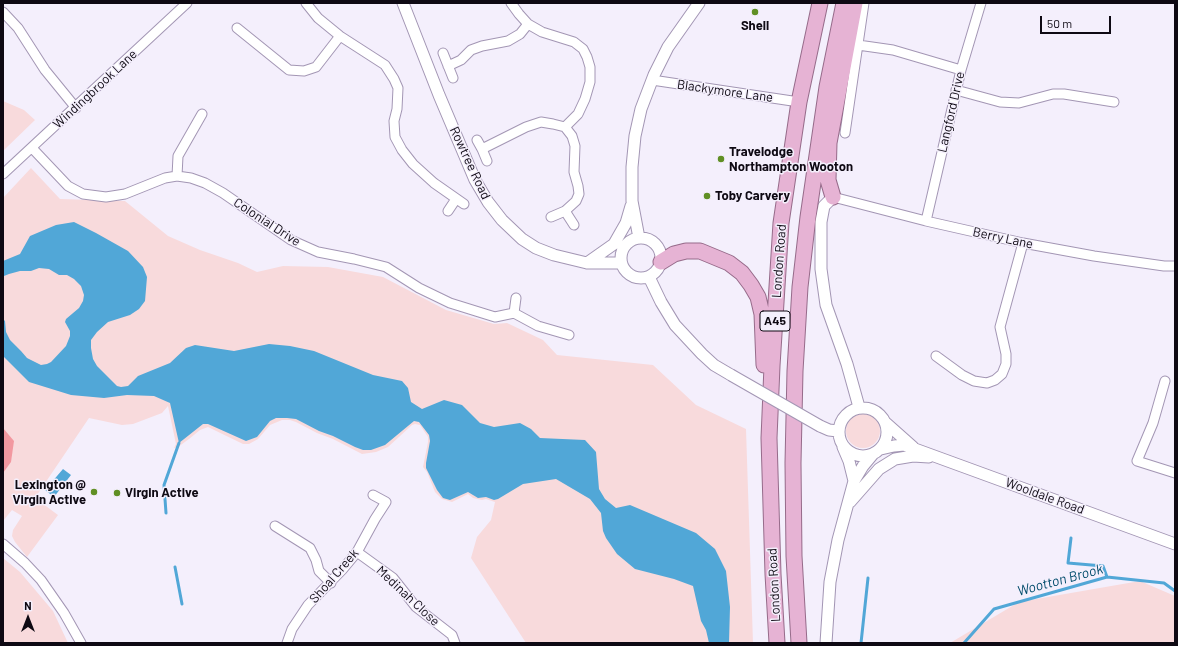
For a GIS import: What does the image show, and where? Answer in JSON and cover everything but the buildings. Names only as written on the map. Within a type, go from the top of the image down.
[{"type":"highway","name":"London Road","points":[[777,643],[773,574],[769,438],[781,223],[799,102],[820,3]]},
{"type":"highway","name":"London Road","points":[[799,643],[794,556],[793,463],[795,371],[800,287],[808,216],[827,87],[844,3]]},
{"type":"highway","points":[[834,197],[828,180],[829,143],[855,3]]},
{"type":"highway","points":[[661,262],[674,254],[686,251],[700,251],[729,263],[742,273],[751,285],[758,298],[762,314],[763,354],[769,438]]},
{"type":"street","name":"Windingbrook Lane","points":[[3,174],[76,108],[187,3]]},
{"type":"street","points":[[306,3],[318,18],[340,36],[385,65],[398,88],[397,109],[394,121],[395,137],[402,150],[413,164],[434,183],[464,204]]},
{"type":"street","name":"Rowtree Road","points":[[403,3],[439,95],[472,173],[488,202],[507,225],[522,239],[536,248],[554,255],[587,263],[621,263]]},
{"type":"street","points":[[511,3],[528,24],[542,32],[574,42],[583,49],[587,57],[590,67],[590,82],[585,99],[578,114],[566,127]]},
{"type":"street","points":[[639,238],[632,201],[632,167],[635,136],[641,109],[652,80],[668,47],[699,3]]},
{"type":"street","points":[[845,133],[864,3]]},
{"type":"street","name":"Langford Drive","points":[[926,221],[961,70],[981,3]]},
{"type":"street","points":[[3,12],[18,28],[45,70],[76,108]]},
{"type":"street","points":[[448,66],[461,60],[471,50],[482,46],[508,42],[520,34],[528,24]]},
{"type":"street","points":[[237,28],[289,70],[304,71],[316,67],[340,36]]},
{"type":"street","points":[[858,45],[893,50],[961,70]]},
{"type":"street","points":[[443,53],[453,78]]},
{"type":"street","name":"Blackymore Lane","points":[[652,80],[799,102]]},
{"type":"street","points":[[956,90],[1000,102],[1019,103],[1053,94],[1064,94],[1114,102]]},
{"type":"street","points":[[176,176],[178,156],[202,114]]},
{"type":"street","points":[[482,149],[526,126],[541,122],[566,127],[572,136],[575,146],[574,172],[579,194],[576,201],[565,210],[551,217]]},
{"type":"street","points":[[477,140],[487,161]]},
{"type":"street","name":"Colonial Drive","points":[[32,148],[68,186],[83,194],[106,197],[124,194],[165,178],[176,176],[191,178],[205,183],[223,193],[291,240],[318,252],[386,267],[419,288],[450,303],[494,317],[514,313]]},
{"type":"street","points":[[834,197],[824,206],[821,222],[821,269],[826,305],[847,364],[859,407]]},
{"type":"street","name":"Berry Lane","points":[[834,197],[926,221],[1023,243],[1094,256],[1164,266],[1175,266]]},
{"type":"street","points":[[448,211],[456,198]]},
{"type":"street","points":[[587,263],[614,244],[626,223],[632,201]]},
{"type":"street","points":[[565,210],[574,225]]},
{"type":"street","points":[[639,238],[646,238],[658,246],[661,262],[656,272],[642,278],[631,276],[625,271],[621,263],[620,256],[623,247],[628,242],[639,238]]},
{"type":"street","points":[[936,356],[974,381],[986,383],[995,380],[1002,374],[1006,364],[1006,354],[1000,327],[1023,243]]},
{"type":"street","points":[[649,276],[661,302],[675,325],[714,365],[820,426],[829,430],[838,431]]},
{"type":"street","points":[[516,298],[514,313],[538,326],[569,335]]},
{"type":"street","points":[[1165,381],[1153,423],[1138,461],[1175,473]]},
{"type":"street","points":[[826,643],[830,582],[838,540],[854,481],[863,466],[877,451],[887,436],[886,423],[877,411],[867,407],[852,409],[845,415],[840,423],[838,431],[849,461],[854,481]]},
{"type":"street","name":"Wooldale Road","points":[[886,423],[915,449]]},
{"type":"street","points":[[842,445],[858,456],[868,456],[877,451]]},
{"type":"street","name":"Wooldale Road","points":[[877,451],[904,445],[1175,544]]},
{"type":"street","points":[[848,505],[879,469],[895,459],[913,456],[937,457]]},
{"type":"street","name":"Shoal Creek","points":[[287,643],[292,629],[308,605],[342,570],[357,552],[386,502],[373,495]]},
{"type":"street","points":[[275,526],[310,548],[320,571],[330,582]]},
{"type":"street","points":[[3,544],[25,563],[41,580],[64,613],[80,643]]},
{"type":"street","name":"Medinah Close","points":[[357,552],[393,578],[416,607],[452,635],[455,643]]},
{"type":"shaded area","points":[[3,101],[24,110],[35,120],[3,151]]},
{"type":"shaded area","points":[[31,168],[60,199],[125,201],[168,236],[200,250],[238,263],[257,272],[283,266],[328,267],[383,277],[446,310],[494,324],[507,323],[543,340],[557,355],[653,365],[696,405],[746,429],[753,643],[526,643],[471,558],[477,537],[491,520],[495,502],[486,499],[482,500],[473,498],[468,494],[452,502],[442,499],[435,492],[427,472],[423,467],[428,437],[420,425],[415,424],[388,447],[376,452],[362,454],[290,420],[282,420],[270,425],[258,439],[249,444],[243,444],[208,427],[200,430],[178,447],[174,448],[176,444],[168,406],[162,413],[133,424],[122,425],[89,418],[35,498],[58,515],[27,557],[12,536],[13,530],[22,516],[12,510],[3,521],[3,198]]},
{"type":"shaded area","points":[[863,414],[875,419],[880,431],[875,443],[863,448],[851,443],[846,431],[851,419]]},
{"type":"shaded area","points":[[3,428],[14,441],[11,462],[3,473]]},
{"type":"shaded area","points":[[3,558],[20,572],[53,611],[68,643],[3,643]]},
{"type":"shaded area","points":[[1140,581],[1175,596],[1175,643],[950,643],[1019,602]]},
{"type":"water","points":[[74,222],[128,251],[143,267],[147,277],[145,301],[139,309],[130,315],[108,322],[91,340],[93,359],[97,366],[117,386],[128,386],[138,376],[170,363],[186,348],[195,345],[234,351],[269,344],[290,346],[314,351],[373,375],[402,381],[408,388],[411,402],[422,409],[444,400],[462,405],[480,423],[494,427],[520,423],[531,429],[540,438],[585,440],[596,452],[599,489],[605,499],[616,508],[630,505],[696,533],[715,549],[726,571],[730,607],[729,643],[709,643],[706,630],[701,621],[693,586],[674,579],[635,569],[617,554],[606,538],[603,531],[601,513],[590,499],[556,479],[523,484],[494,500],[486,497],[478,498],[468,492],[450,500],[443,498],[437,490],[426,468],[430,441],[429,435],[419,422],[414,421],[385,445],[371,450],[363,450],[355,447],[296,419],[287,418],[276,418],[270,421],[257,437],[246,441],[208,424],[203,424],[179,443],[170,403],[154,396],[127,395],[104,398],[71,395],[29,382],[3,356],[3,319],[5,321],[6,332],[10,340],[27,358],[41,365],[47,364],[51,362],[66,346],[70,336],[70,331],[65,322],[66,319],[79,308],[83,301],[84,295],[81,286],[74,279],[67,275],[59,275],[49,269],[39,268],[31,271],[20,271],[4,276],[3,278],[3,261],[20,254],[30,236],[56,225]]},
{"type":"water","points":[[63,469],[71,475],[54,497],[45,490]]},
{"type":"waterway","points":[[166,513],[164,485],[179,443]]},
{"type":"waterway","points":[[1071,538],[1068,563],[1103,566],[1107,577]]},
{"type":"waterway","points":[[175,567],[182,604]]},
{"type":"waterway","name":"Wootton Brook","points":[[964,643],[994,609],[1107,577],[1164,583],[1175,591]]},
{"type":"waterway","points":[[861,643],[868,578]]},
{"type":"place","name":"Shell","points":[[755,12]]},
{"type":"place","name":"Travelodge Northampton Wooton","points":[[721,159]]},
{"type":"place","name":"Toby Carvery","points":[[707,196]]},
{"type":"place","name":"Lexington @ Virgin Active","points":[[94,492]]},
{"type":"place","name":"Virgin Active","points":[[117,493]]}]
